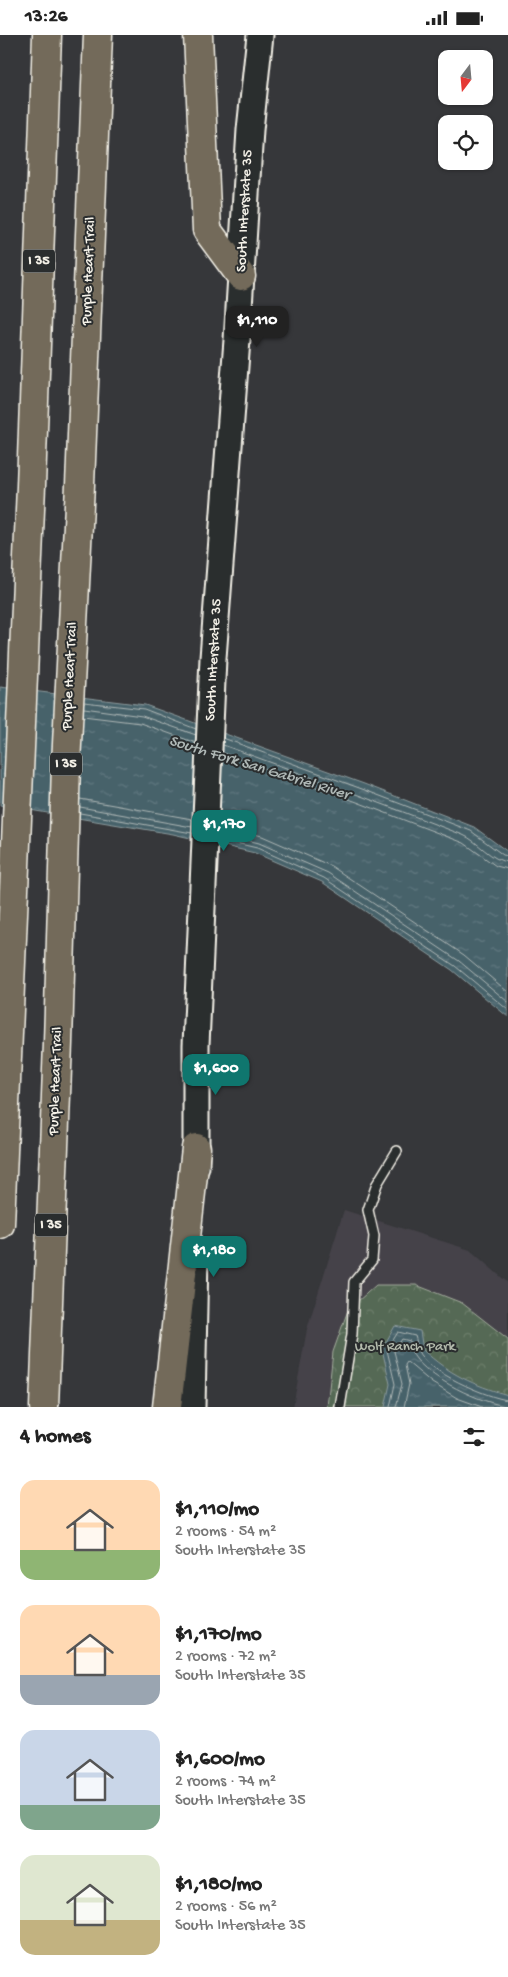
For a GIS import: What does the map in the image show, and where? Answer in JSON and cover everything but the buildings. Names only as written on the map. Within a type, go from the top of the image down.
[{"type":"highway","name":"I 35","points":[[0,1224],[9,1048],[47,35]]},
{"type":"highway","name":"Purple Heart Trail","points":[[44,1407],[58,1043],[66,764],[80,485],[98,35]]},
{"type":"highway","points":[[198,35],[207,230],[241,276]]},
{"type":"highway","points":[[167,1407],[196,1148]]},
{"type":"main road","name":"South Interstate 35","points":[[192,1407],[196,1045],[213,658],[250,130],[260,35]]},
{"type":"lane","points":[[340,1407],[352,1335],[354,1282],[372,1260],[374,1236],[368,1210],[377,1184],[397,1151]]},
{"type":"shaded area","points":[[344,1210],[470,1250],[508,1283],[508,1407],[293,1407],[307,1329]]},
{"type":"green space","name":"Wolf Ranch Park","points":[[376,1285],[416,1285],[462,1303],[508,1339],[508,1407],[327,1407],[333,1352],[348,1310]]},
{"type":"water","name":"South Fork San Gabriel River","points":[[0,687],[145,705],[364,784],[474,827],[508,852],[508,1017],[452,970],[322,882],[255,853],[173,834],[0,805]]},
{"type":"water","points":[[395,1326],[420,1331],[423,1350],[442,1366],[462,1378],[508,1395],[508,1407],[385,1407],[390,1384],[382,1349]]}]
